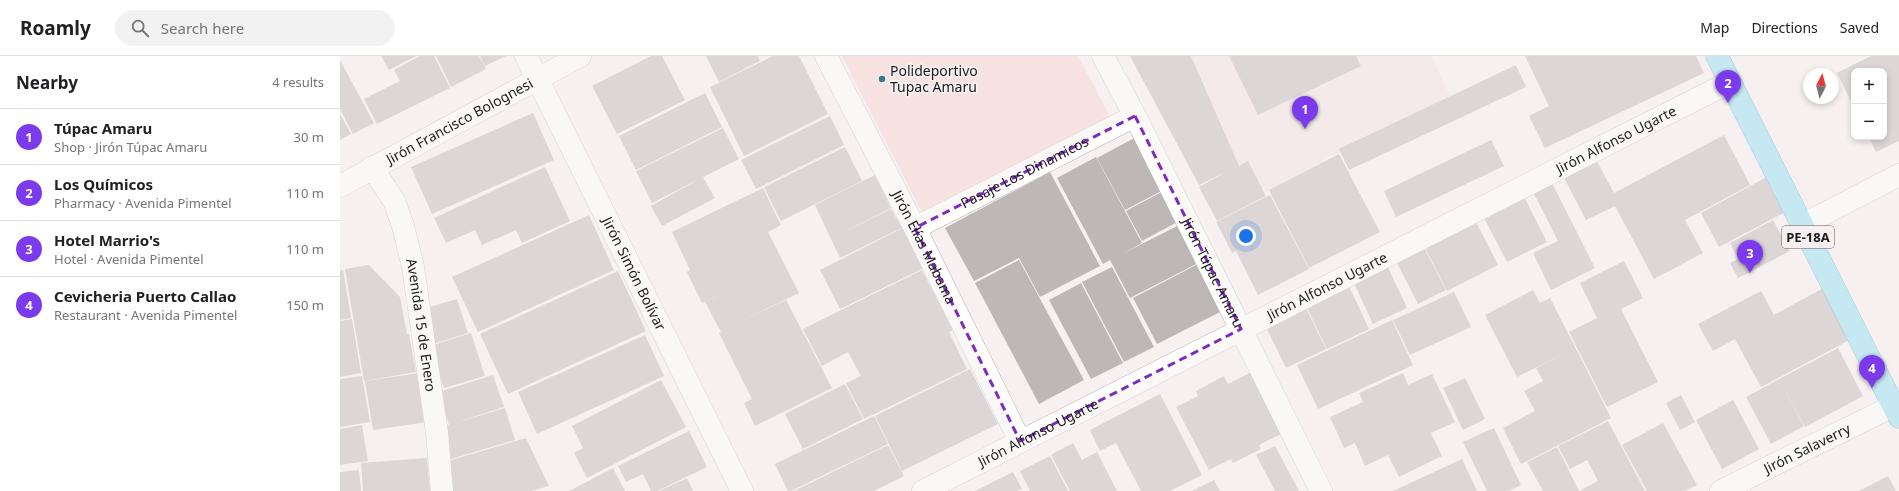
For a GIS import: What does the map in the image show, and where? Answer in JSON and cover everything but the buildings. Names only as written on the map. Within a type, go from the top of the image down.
[{"type":"highway","name":"PE-18A","points":[[1717,56],[1896,412]]},
{"type":"street","name":"Jirón Simón Bolívar","points":[[526,56],[742,491]]},
{"type":"street","name":"Jirón Francisco Bolognesi","points":[[340,186],[372,167],[580,56]]},
{"type":"street","name":"Jirón Elías Mabama","points":[[826,56],[915,228],[1020,441]]},
{"type":"street","name":"Jirón Túpac Amaru","points":[[1103,56],[1135,116],[1321,491]]},
{"type":"street","name":"Jirón Alfonso Ugarte","points":[[923,491],[1730,82]]},
{"type":"street","name":"Pasaje Los Dinamicos","points":[[915,228],[1135,116]]},
{"type":"street","name":"Avenida 15 de Enero","points":[[372,167],[394,201],[403,226],[413,267],[437,433],[442,491]]},
{"type":"street","points":[[1802,225],[1899,175]]},
{"type":"street","name":"Jirón Salaverry","points":[[1721,491],[1896,412]]},
{"type":"highlighted area","points":[[1135,116],[1241,329],[1020,441],[915,228]]},
{"type":"shaded area","points":[[842,56],[1078,56],[1115,126],[927,223]]},
{"type":"shaded area","points":[[1191,56],[1431,56],[1451,98],[1333,155],[1267,192],[1238,166]]},
{"type":"place","name":"Polideportivo Tupac Amaru","points":[[882,79]]},
{"type":"place","name":"Los Químicos","points":[[1728,103]]},
{"type":"place","name":"Túpac Amaru","points":[[1305,129]]},
{"type":"place","name":"Hotel Marrio's","points":[[1750,273]]},
{"type":"place","name":"Cevicheria Puerto Callao","points":[[1872,388]]}]
